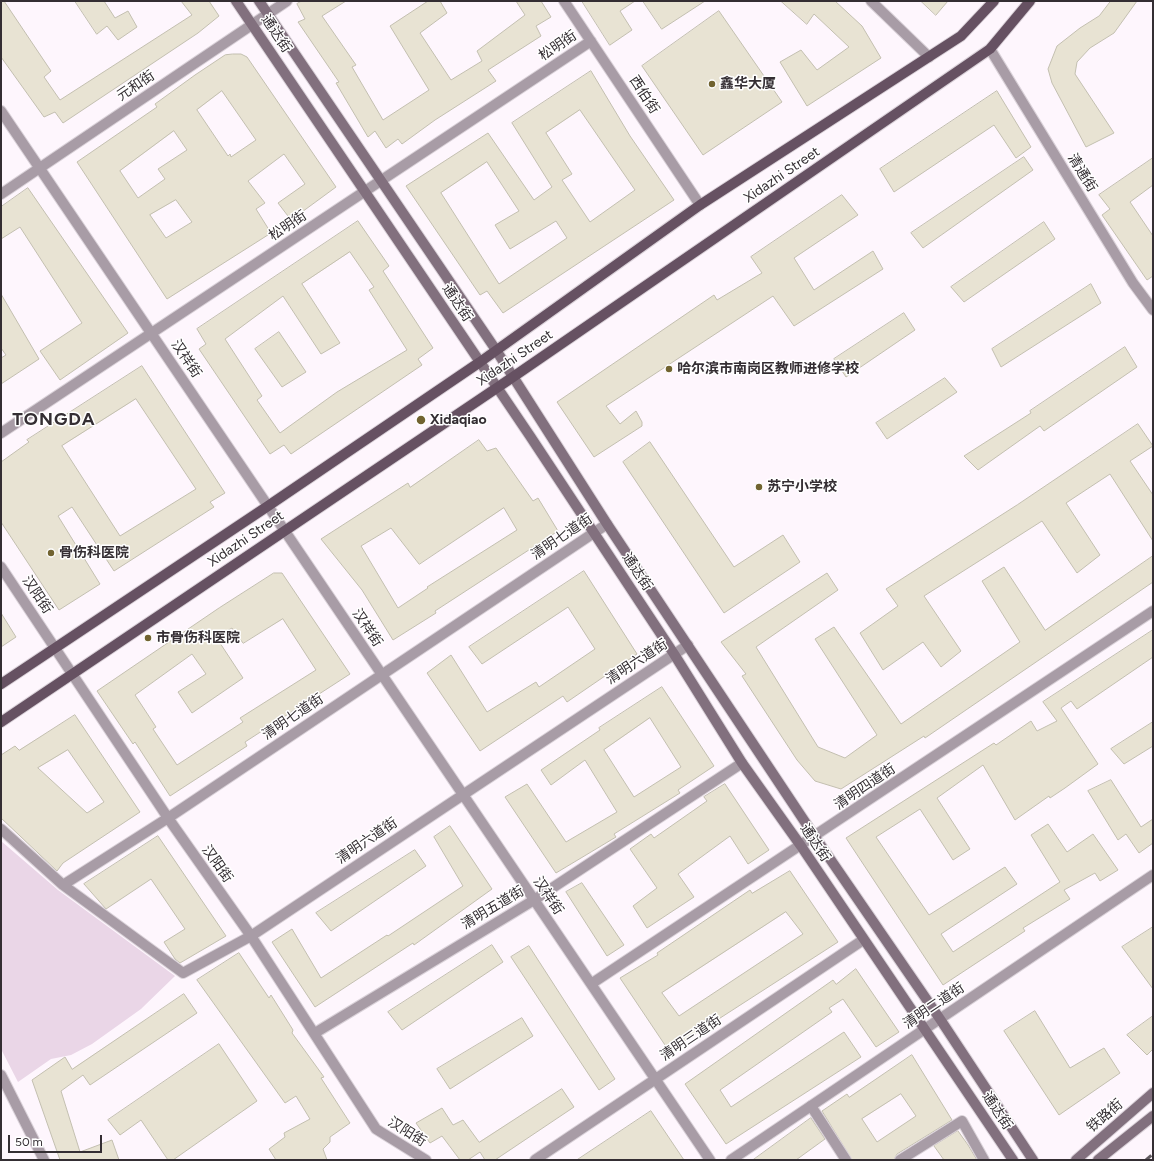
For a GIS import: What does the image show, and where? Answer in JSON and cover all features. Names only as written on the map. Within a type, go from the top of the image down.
[{"type":"main road","name":"通达街","points":[[236,1],[594,532],[674,654],[742,764],[801,846],[1011,1158]]},
{"type":"main road","name":"通达街","points":[[259,1],[496,350],[607,524],[815,837],[940,1019],[1033,1160]]},
{"type":"main road","name":"Xidazhi Street","points":[[1,684],[56,649],[480,362],[700,205],[961,36],[994,1]]},
{"type":"main road","name":"Xidazhi Street","points":[[1,722],[497,388],[990,49],[1030,1]]},
{"type":"main road","name":"铁路街","points":[[1076,1160],[1153,1093]]},
{"type":"main road","name":"铁路街","points":[[1098,1160],[1153,1116]]},
{"type":"street","name":"元和街","points":[[1,194],[287,1]]},
{"type":"street","name":"西伯街","points":[[564,1],[700,205]]},
{"type":"street","points":[[871,1],[929,58]]},
{"type":"street","name":"松明街","points":[[1,434],[591,41]]},
{"type":"street","name":"清通街","points":[[990,49],[1133,283],[1153,310]]},
{"type":"street","name":"汉祥街","points":[[1,111],[710,1160]]},
{"type":"street","name":"清明七道街","points":[[63,885],[168,818],[607,524]]},
{"type":"street","name":"汉阳街","points":[[1,567],[74,674],[168,818],[315,1033],[376,1129],[426,1160]]},
{"type":"street","name":"清明四道街","points":[[591,984],[815,837],[1153,611]]},
{"type":"street","name":"清明六道街","points":[[63,885],[183,973],[250,936],[462,793],[688,645]]},
{"type":"street","name":"清明五道街","points":[[315,1033],[534,900],[742,764]]},
{"type":"street","points":[[1,829],[63,885]]},
{"type":"street","name":"清明二道街","points":[[731,1160],[1153,875]]},
{"type":"street","name":"清明三道街","points":[[535,1160],[863,940]]},
{"type":"street","points":[[1,1075],[44,1160]]},
{"type":"street","points":[[811,1106],[846,1160]]},
{"type":"street","points":[[900,1160],[962,1121],[984,1160]]},
{"type":"shaded area","points":[[1,841],[58,890],[175,976],[141,1009],[92,1044],[71,1055],[51,1059],[18,1082],[1,1049]]},
{"type":"building","points":[[1,1],[4,1],[51,71],[44,77],[60,100],[192,15],[181,1],[209,1],[219,16],[198,33],[63,123],[55,112],[44,117],[1,57]]},
{"type":"building","points":[[75,1],[104,1],[115,18],[128,11],[137,27],[118,40],[107,26],[97,34]]},
{"type":"building","points":[[302,1],[346,1],[322,16],[356,65],[352,67],[383,120],[429,90],[390,26],[428,1],[440,1],[447,13],[420,33],[451,80],[482,61],[477,51],[525,15],[516,1],[541,1],[551,17],[536,26],[541,36],[488,70],[496,81],[435,120],[402,144],[398,139],[386,148],[375,131],[368,137],[336,83],[339,82],[298,22],[305,19],[297,4]]},
{"type":"building","points":[[582,1],[635,1],[620,11],[632,30],[610,45]]},
{"type":"building","points":[[643,1],[705,1],[662,29]]},
{"type":"building","points":[[781,1],[835,1],[862,26],[881,58],[807,106],[780,62],[801,50],[817,70],[849,47],[814,14],[807,24]]},
{"type":"building","points":[[921,1],[948,1],[936,15]]},
{"type":"building","points":[[1111,1],[1137,1],[1114,33],[1090,48],[1077,62],[1075,74],[1114,133],[1086,147],[1052,83],[1048,69],[1057,46],[1080,28],[1099,16]]},
{"type":"building","name":"鑫华大厦","points":[[719,11],[782,102],[703,155],[642,66]]},
{"type":"building","points":[[241,54],[247,57],[336,187],[291,220],[278,203],[305,184],[284,154],[248,181],[265,203],[256,209],[271,233],[167,299],[77,162],[157,107],[155,104],[225,55]],"holes":[[[222,91],[256,140],[231,157],[230,154],[228,156],[197,110]],[[174,131],[187,150],[158,169],[165,179],[138,198],[120,171]],[[176,200],[192,222],[166,238],[150,215]]]},
{"type":"building","points":[[591,71],[630,136],[674,200],[503,313],[487,291],[480,295],[406,186],[488,133],[534,200],[552,187],[512,123]],"holes":[[[580,110],[635,190],[590,222],[562,180],[572,174],[546,133]],[[487,162],[519,211],[495,225],[510,249],[556,221],[567,238],[499,284],[441,193]]]},
{"type":"building","points":[[997,91],[1031,147],[1016,158],[994,125],[894,192],[880,169]]},
{"type":"building","points":[[1024,157],[1033,170],[923,248],[911,233]]},
{"type":"building","points":[[1153,158],[1153,185],[1130,202],[1153,236],[1153,276],[1147,280],[1102,215],[1110,209],[1099,195]]},
{"type":"building","points":[[28,188],[128,333],[60,380],[40,351],[82,323],[20,227],[1,239],[1,207]]},
{"type":"building","points":[[842,195],[858,215],[794,258],[814,290],[873,251],[883,269],[794,326],[773,296],[606,406],[620,424],[636,411],[642,422],[642,426],[594,457],[557,402],[714,295],[717,300],[762,273],[751,257]]},
{"type":"building","points":[[358,221],[389,266],[383,271],[433,348],[418,359],[422,365],[291,454],[284,445],[270,454],[199,349],[206,344],[197,329]],"holes":[[[350,252],[374,287],[369,290],[407,350],[337,392],[280,433],[257,400],[262,396],[225,339],[283,296],[321,354],[340,343],[302,284]]]},
{"type":"building","points":[[1044,222],[1055,239],[964,302],[951,287]]},
{"type":"building","points":[[1091,284],[1101,303],[1001,367],[992,349]]},
{"type":"building","points":[[1,294],[39,359],[1,384],[1,358],[6,355],[1,348]]},
{"type":"building","points":[[904,313],[915,330],[846,377],[834,359]]},
{"type":"building","points":[[279,332],[306,372],[282,387],[255,349]]},
{"type":"building","points":[[1125,347],[1137,367],[1044,431],[1040,426],[978,470],[964,456],[1031,413],[1030,411]]},
{"type":"building","points":[[142,366],[225,493],[210,502],[214,507],[114,571],[72,507],[58,516],[100,584],[59,610],[1,522],[1,462],[29,442],[27,440]],"holes":[[[136,399],[196,489],[120,536],[62,446]]]},
{"type":"building","points":[[945,378],[957,392],[887,439],[876,423]]},
{"type":"building","points":[[1138,424],[1153,446],[1130,461],[1153,495],[1153,541],[1110,474],[1066,503],[1100,555],[1077,573],[1042,521],[924,596],[961,651],[941,667],[923,642],[883,670],[860,633],[898,606],[886,589],[1017,505]]},
{"type":"building","points":[[479,440],[487,451],[496,448],[533,501],[538,498],[558,531],[393,640],[362,590],[321,539],[408,483],[410,487]],"holes":[[[504,508],[517,530],[427,587],[428,588],[398,608],[361,546],[391,528],[419,564]]]},
{"type":"building","points":[[650,442],[734,567],[783,535],[800,562],[724,613],[623,462]]},
{"type":"building","points":[[1153,556],[1153,582],[925,738],[924,736],[841,789],[815,781],[797,760],[742,676],[746,674],[721,642],[827,573],[838,590],[756,647],[818,747],[845,758],[877,735],[815,639],[834,627],[901,724],[1020,642],[982,581],[1004,567],[1045,630]]},
{"type":"building","points":[[584,571],[637,654],[567,702],[563,696],[480,751],[427,673],[451,655],[487,712],[536,682],[539,687],[595,649],[568,607],[482,664],[469,647]]},
{"type":"building","points":[[274,573],[282,573],[350,674],[245,742],[247,746],[170,796],[135,742],[133,744],[97,691],[219,608]],"holes":[[[283,619],[316,670],[240,718],[243,722],[177,765],[153,729],[156,727],[135,695],[192,654],[206,674],[178,692],[192,713],[243,678],[216,637],[232,628],[243,643]]]},
{"type":"building","points":[[1,613],[16,637],[1,647]]},
{"type":"building","points":[[1153,630],[1153,657],[1077,709],[1071,701],[1061,708],[1098,764],[1065,788],[1050,798],[1049,796],[1015,820],[983,765],[937,798],[970,849],[953,860],[920,809],[876,837],[929,915],[1005,867],[1017,884],[941,934],[953,952],[1060,882],[1031,835],[1048,824],[1067,852],[1093,834],[1118,870],[1100,881],[1095,873],[1064,890],[1070,899],[1023,928],[1025,931],[943,985],[846,838],[994,743],[996,745],[1031,721],[1037,731],[1057,721],[1043,702]]},
{"type":"building","points":[[662,687],[714,766],[678,790],[680,793],[614,834],[616,837],[556,873],[505,797],[527,784],[566,842],[617,812],[585,760],[551,785],[541,770],[600,730],[599,728]],"holes":[[[650,718],[681,767],[634,797],[604,750]]]},
{"type":"building","points":[[75,715],[140,812],[63,863],[57,871],[1,818],[1,755],[15,746],[19,750]],"holes":[[[68,750],[104,802],[87,813],[38,768]]]},
{"type":"building","points":[[1153,722],[1153,746],[1124,764],[1111,749]]},
{"type":"building","points":[[1111,780],[1141,827],[1153,819],[1153,843],[1139,853],[1126,834],[1118,840],[1088,791]]},
{"type":"building","points":[[725,784],[769,850],[748,864],[730,836],[678,874],[694,897],[647,928],[633,906],[657,888],[630,849],[651,834],[654,838],[707,801],[704,797]]},
{"type":"building","points":[[450,826],[492,889],[414,945],[413,943],[315,1007],[272,942],[292,929],[321,978],[387,935],[388,936],[463,886],[434,837]]},
{"type":"building","points":[[158,836],[226,936],[180,963],[175,959],[164,942],[185,929],[151,879],[106,909],[84,884]]},
{"type":"building","points":[[415,850],[426,866],[331,931],[316,913]]},
{"type":"building","points":[[790,871],[838,942],[669,1051],[620,978],[658,955],[657,953],[750,890],[752,893]],"holes":[[[786,912],[803,934],[679,1016],[662,993]]]},
{"type":"building","points":[[582,883],[624,945],[607,956],[566,892]]},
{"type":"building","points":[[1153,927],[1153,989],[1122,947]]},
{"type":"building","points":[[492,945],[503,962],[402,1030],[388,1012]]},
{"type":"building","points":[[529,946],[615,1079],[599,1090],[511,957]]},
{"type":"building","points":[[239,953],[269,998],[271,995],[293,1030],[292,1033],[324,1077],[321,1078],[350,1123],[330,1137],[330,1142],[323,1149],[327,1160],[276,1160],[269,1149],[285,1137],[284,1133],[310,1119],[296,1096],[285,1103],[197,980]]},
{"type":"building","points":[[856,969],[899,1032],[876,1047],[843,999],[829,1008],[832,1012],[720,1090],[731,1107],[844,1032],[861,1057],[726,1144],[685,1084],[833,980],[836,984]]},
{"type":"building","points":[[184,994],[197,1013],[90,1085],[83,1075],[61,1091],[80,1152],[112,1140],[119,1160],[60,1160],[32,1080],[65,1057],[72,1069]]},
{"type":"building","points":[[1035,1011],[1070,1068],[1104,1048],[1120,1073],[1059,1115],[1004,1031]]},
{"type":"building","points":[[1153,1016],[1153,1049],[1147,1055],[1127,1035]]},
{"type":"building","points":[[522,1018],[533,1036],[450,1089],[437,1069]]},
{"type":"building","points":[[219,1044],[257,1101],[173,1160],[168,1160],[141,1120],[120,1135],[108,1120]]},
{"type":"building","points":[[912,1055],[952,1120],[897,1154],[894,1160],[852,1160],[822,1111],[847,1094],[849,1097]],"holes":[[[901,1094],[916,1116],[877,1142],[862,1119]]]},
{"type":"building","points":[[562,1089],[574,1107],[495,1160],[485,1160],[480,1152],[468,1160],[460,1160],[442,1136],[430,1143],[416,1123],[442,1108],[453,1125],[463,1120],[479,1142]]},
{"type":"building","points":[[651,1111],[684,1160],[577,1160]]},
{"type":"building","points":[[811,1118],[825,1139],[796,1160],[753,1160]]},
{"type":"building","points":[[958,1131],[977,1160],[944,1160],[934,1146]]},
{"type":"railway","points":[[1146,1160],[1153,1154]]},
{"type":"place","name":"鑫华大厦","points":[[712,84]]},
{"type":"place","name":"哈尔滨市南岗区教师进修学校","points":[[669,369]]},
{"type":"place","name":"Xidaqiao","points":[[421,420]]},
{"type":"place","name":"苏宁小学校","points":[[759,487]]},
{"type":"place","name":"骨伤科医院","points":[[51,553]]},
{"type":"place","name":"市骨伤科医院","points":[[148,638]]},
{"type":"district","name":"TONGDA","points":[[54,420]]}]
